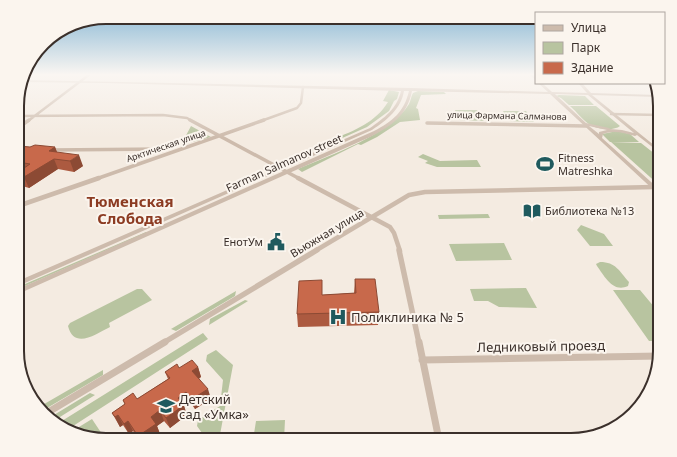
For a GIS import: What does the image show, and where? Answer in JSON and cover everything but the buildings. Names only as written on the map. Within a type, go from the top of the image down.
[{"type":"street","points":[[24,123],[61,95]]},
{"type":"street","name":"Арктическая улица","points":[[24,204],[297,108],[301,103],[302,95]]},
{"type":"street","name":"Farman Salmanov street","points":[[145,232],[161,222],[354,137],[377,125],[389,116],[399,105],[401,95]]},
{"type":"street","name":"Farman Salmanov street","points":[[145,232],[167,226],[289,172],[383,128],[404,109],[410,100],[410,95]]},
{"type":"street","points":[[553,95],[653,186]]},
{"type":"street","points":[[590,95],[653,147]]},
{"type":"street","points":[[635,95],[652,96]]},
{"type":"street","points":[[611,114],[653,115]]},
{"type":"street","points":[[24,116],[174,115],[187,118],[390,227],[394,233],[401,256],[438,433]]},
{"type":"street","points":[[581,121],[593,127],[609,130],[621,128],[623,123]]},
{"type":"street","name":"улица Фармана Салманова","points":[[427,123],[586,126]]},
{"type":"street","points":[[600,139],[601,133],[610,131],[623,132],[642,138]]},
{"type":"street","name":"Арктическая улица","points":[[49,150],[164,149]]},
{"type":"street","name":"Вьюжная улица","points":[[50,411],[409,195],[425,192],[653,187]]},
{"type":"street","points":[[161,222],[157,225],[158,228],[167,226]]},
{"type":"street","points":[[24,282],[145,232]]},
{"type":"street","points":[[24,289],[145,232]]},
{"type":"street","name":"Ледниковый проезд","points":[[422,360],[653,356]]},
{"type":"green space","points":[[386,95],[398,95],[389,111],[367,127],[286,163],[282,161],[292,156],[297,157],[334,141],[333,139],[364,125],[377,115],[388,102],[383,101]]},
{"type":"green space","points":[[412,95],[421,95],[416,108],[418,109],[420,120],[400,122],[377,137],[361,145],[358,144],[302,172],[298,169],[358,143],[374,134],[400,115],[409,104]]},
{"type":"green space","points":[[556,96],[585,96],[594,105],[569,105],[561,98]]},
{"type":"green space","points":[[570,106],[596,106],[620,126],[614,129],[606,129],[592,126]]},
{"type":"green space","points":[[455,110],[478,110],[484,121],[459,120]]},
{"type":"green space","points":[[503,111],[526,111],[534,122],[509,121]]},
{"type":"green space","points":[[191,126],[209,136],[211,137],[181,145]]},
{"type":"green space","points":[[617,131],[630,134],[639,142],[610,142],[602,134]]},
{"type":"green space","points":[[611,142],[641,143],[653,152],[653,180]]},
{"type":"green space","points":[[423,154],[440,161],[477,160],[481,167],[437,167],[425,163],[428,161],[418,157]]},
{"type":"green space","points":[[488,214],[490,218],[439,219],[438,215]]},
{"type":"green space","points":[[581,225],[604,234],[613,246],[590,246],[577,230]]},
{"type":"green space","points":[[146,232],[24,286],[24,284]]},
{"type":"green space","points":[[504,243],[512,260],[456,261],[449,244]]},
{"type":"green space","points":[[600,262],[614,265],[629,282],[628,286],[623,288],[614,286],[610,283],[596,264]]},
{"type":"green space","points":[[526,288],[537,308],[499,307],[488,301],[474,301],[470,289]]},
{"type":"green space","points":[[137,289],[142,289],[152,300],[109,323],[110,327],[92,336],[80,339],[71,333],[68,326],[70,323]]},
{"type":"green space","points":[[613,290],[640,290],[653,306],[653,341],[649,341]]},
{"type":"green space","points":[[236,291],[235,296],[176,331],[171,329]]},
{"type":"green space","points":[[245,300],[248,301],[209,325],[210,319]]},
{"type":"green space","points":[[203,333],[208,339],[73,426],[63,421]]},
{"type":"green space","points":[[216,350],[233,365],[220,433],[202,433],[197,426],[198,420],[220,406],[223,380],[206,361],[207,355]]},
{"type":"green space","points":[[103,370],[103,375],[47,408],[44,404]]},
{"type":"green space","points":[[90,393],[95,395],[59,418],[54,415]]},
{"type":"green space","points":[[92,419],[101,433],[80,429],[77,428]]},
{"type":"green space","points":[[285,420],[284,433],[254,433],[256,421]]},
{"type":"place","name":"Fitness Matreshka","points":[[545,164]]},
{"type":"place","name":"Библиотека №13","points":[[532,211]]},
{"type":"place","name":"ЕнотУм","points":[[276,242]]},
{"type":"place","name":"Поликлиника № 5","points":[[338,317]]},
{"type":"place","name":"Детский сад «Умка»","points":[[166,406]]},
{"type":"district","name":"Тюменская Слобода","points":[[130,210]]}]
